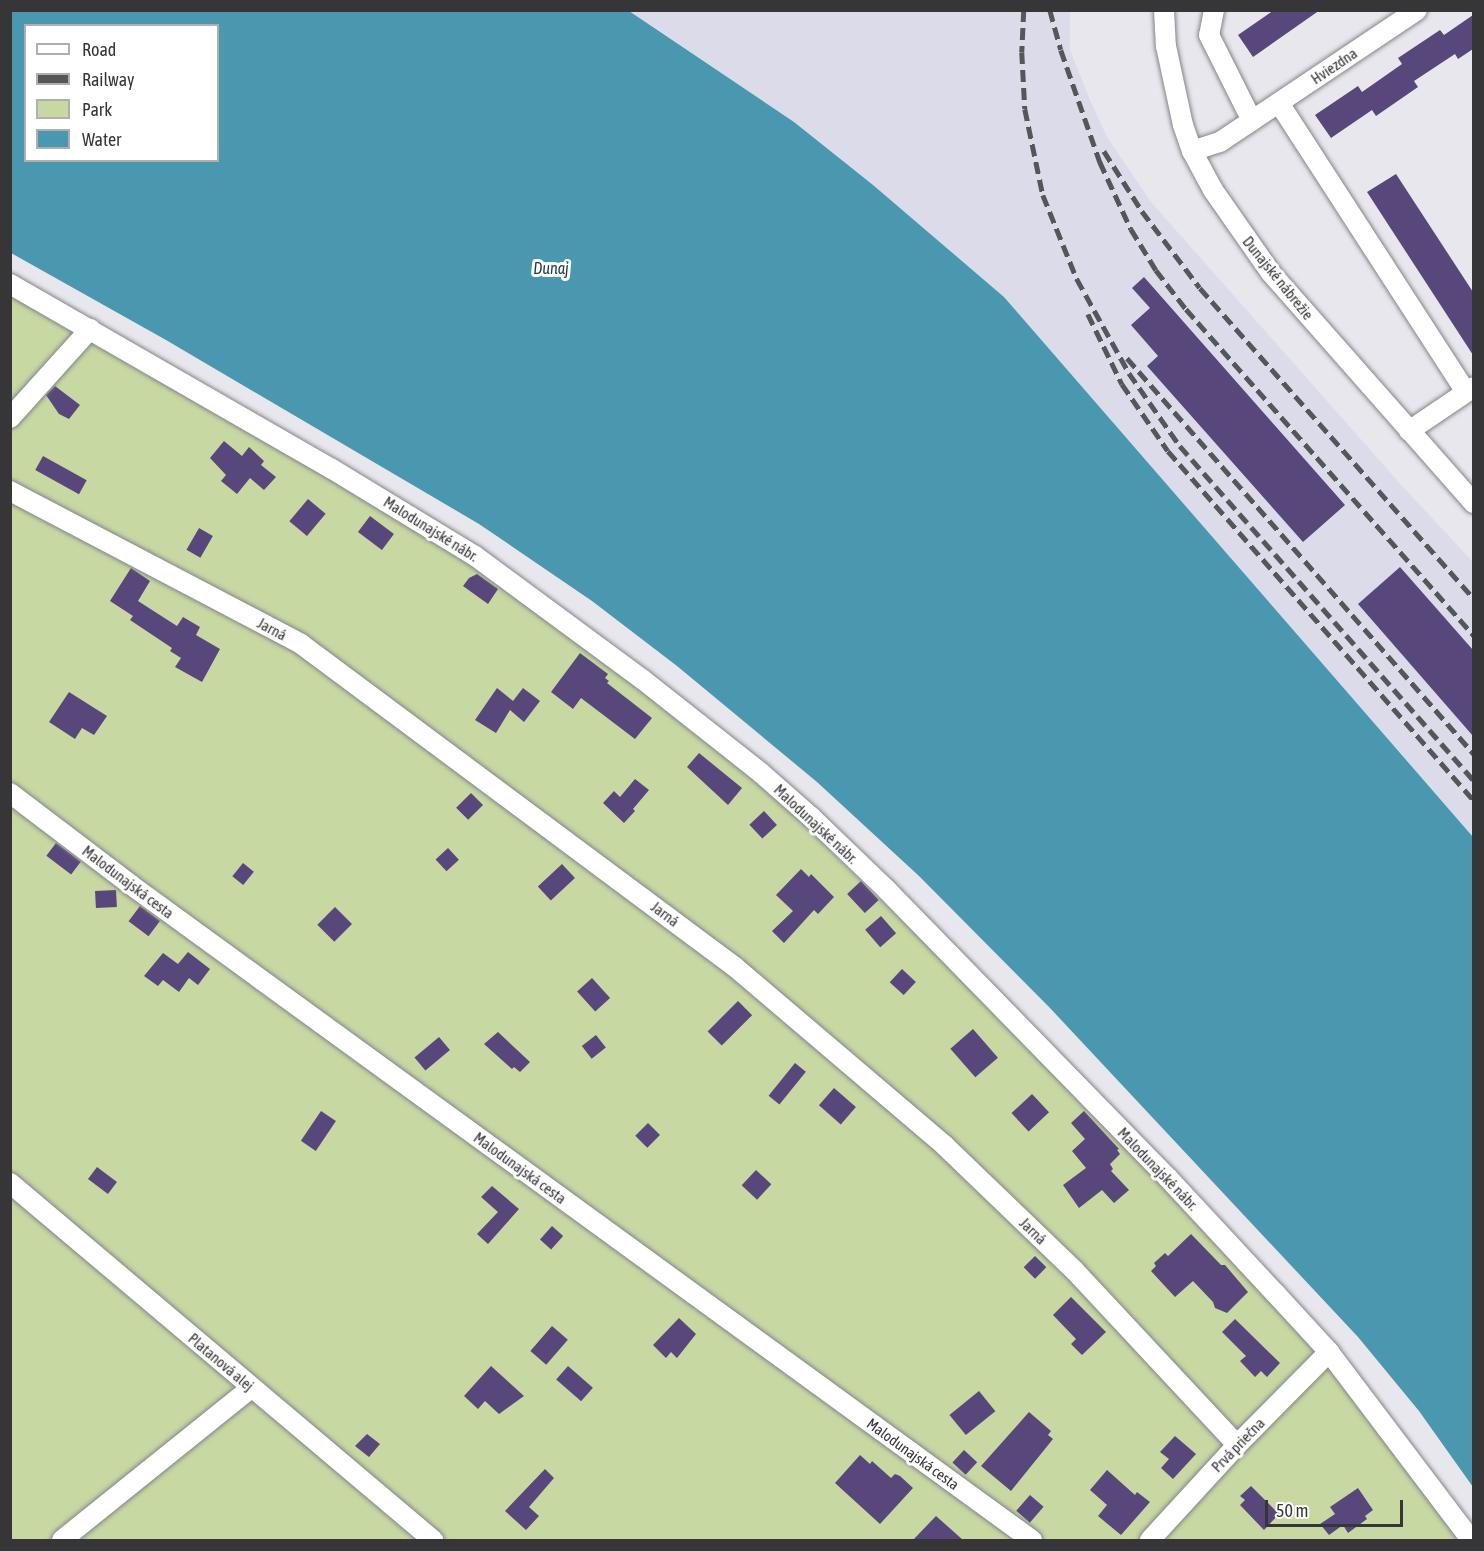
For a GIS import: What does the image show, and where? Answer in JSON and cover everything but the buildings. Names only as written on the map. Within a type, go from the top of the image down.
[{"type":"street","name":"Dunajské nábrežie","points":[[1164,10],[1166,46],[1184,125],[1192,152],[1213,190],[1271,273],[1473,503]]},
{"type":"street","points":[[1214,10],[1209,35],[1251,121]]},
{"type":"street","name":"Hviezdna","points":[[1192,152],[1220,142],[1417,10]]},
{"type":"street","points":[[1279,103],[1469,390],[1408,431]]},
{"type":"street","name":"Malodunajské nábr.","points":[[10,284],[332,469],[475,556],[606,651],[761,773],[886,888],[1168,1178],[1329,1352],[1471,1540]]},
{"type":"street","points":[[10,418],[90,329]]},
{"type":"street","name":"Jarná","points":[[10,491],[301,644],[735,967],[945,1146],[1074,1270],[1238,1444]]},
{"type":"street","name":"Malodunajská cesta","points":[[10,793],[140,891],[1032,1540]]},
{"type":"street","name":"Platanová alej","points":[[10,1183],[433,1540]]},
{"type":"street","name":"Prvá priečna","points":[[1150,1540],[1238,1444],[1329,1352]]},
{"type":"street","points":[[62,1540],[251,1388]]},
{"type":"shaded area","points":[[629,11],[1070,11],[1070,50],[1090,100],[1107,137],[1151,202],[1403,487],[1473,562],[1473,837],[1004,297],[873,185],[794,122]]},
{"type":"green space","points":[[10,292],[449,546],[628,676],[792,813],[983,1000],[1325,1357],[1463,1540],[11,1540]]},
{"type":"water","name":"Dunaj","points":[[11,10],[629,11],[794,122],[873,185],[1004,297],[1473,837],[1473,1487],[1419,1411],[1358,1337],[1050,1008],[919,876],[817,782],[677,666],[592,601],[479,524],[166,340],[11,253]]},
{"type":"railway","points":[[1024,10],[1022,52],[1025,109],[1043,195],[1077,279],[1129,373],[1180,446],[1474,781]]},
{"type":"railway","points":[[1050,10],[1061,50],[1100,162],[1131,229],[1156,270],[1186,309],[1474,636]]},
{"type":"railway","points":[[1104,151],[1142,211],[1200,288],[1474,599]]},
{"type":"railway","points":[[1088,314],[1122,384],[1168,451],[1474,801]]},
{"type":"railway","points":[[1127,358],[1474,754]]}]
